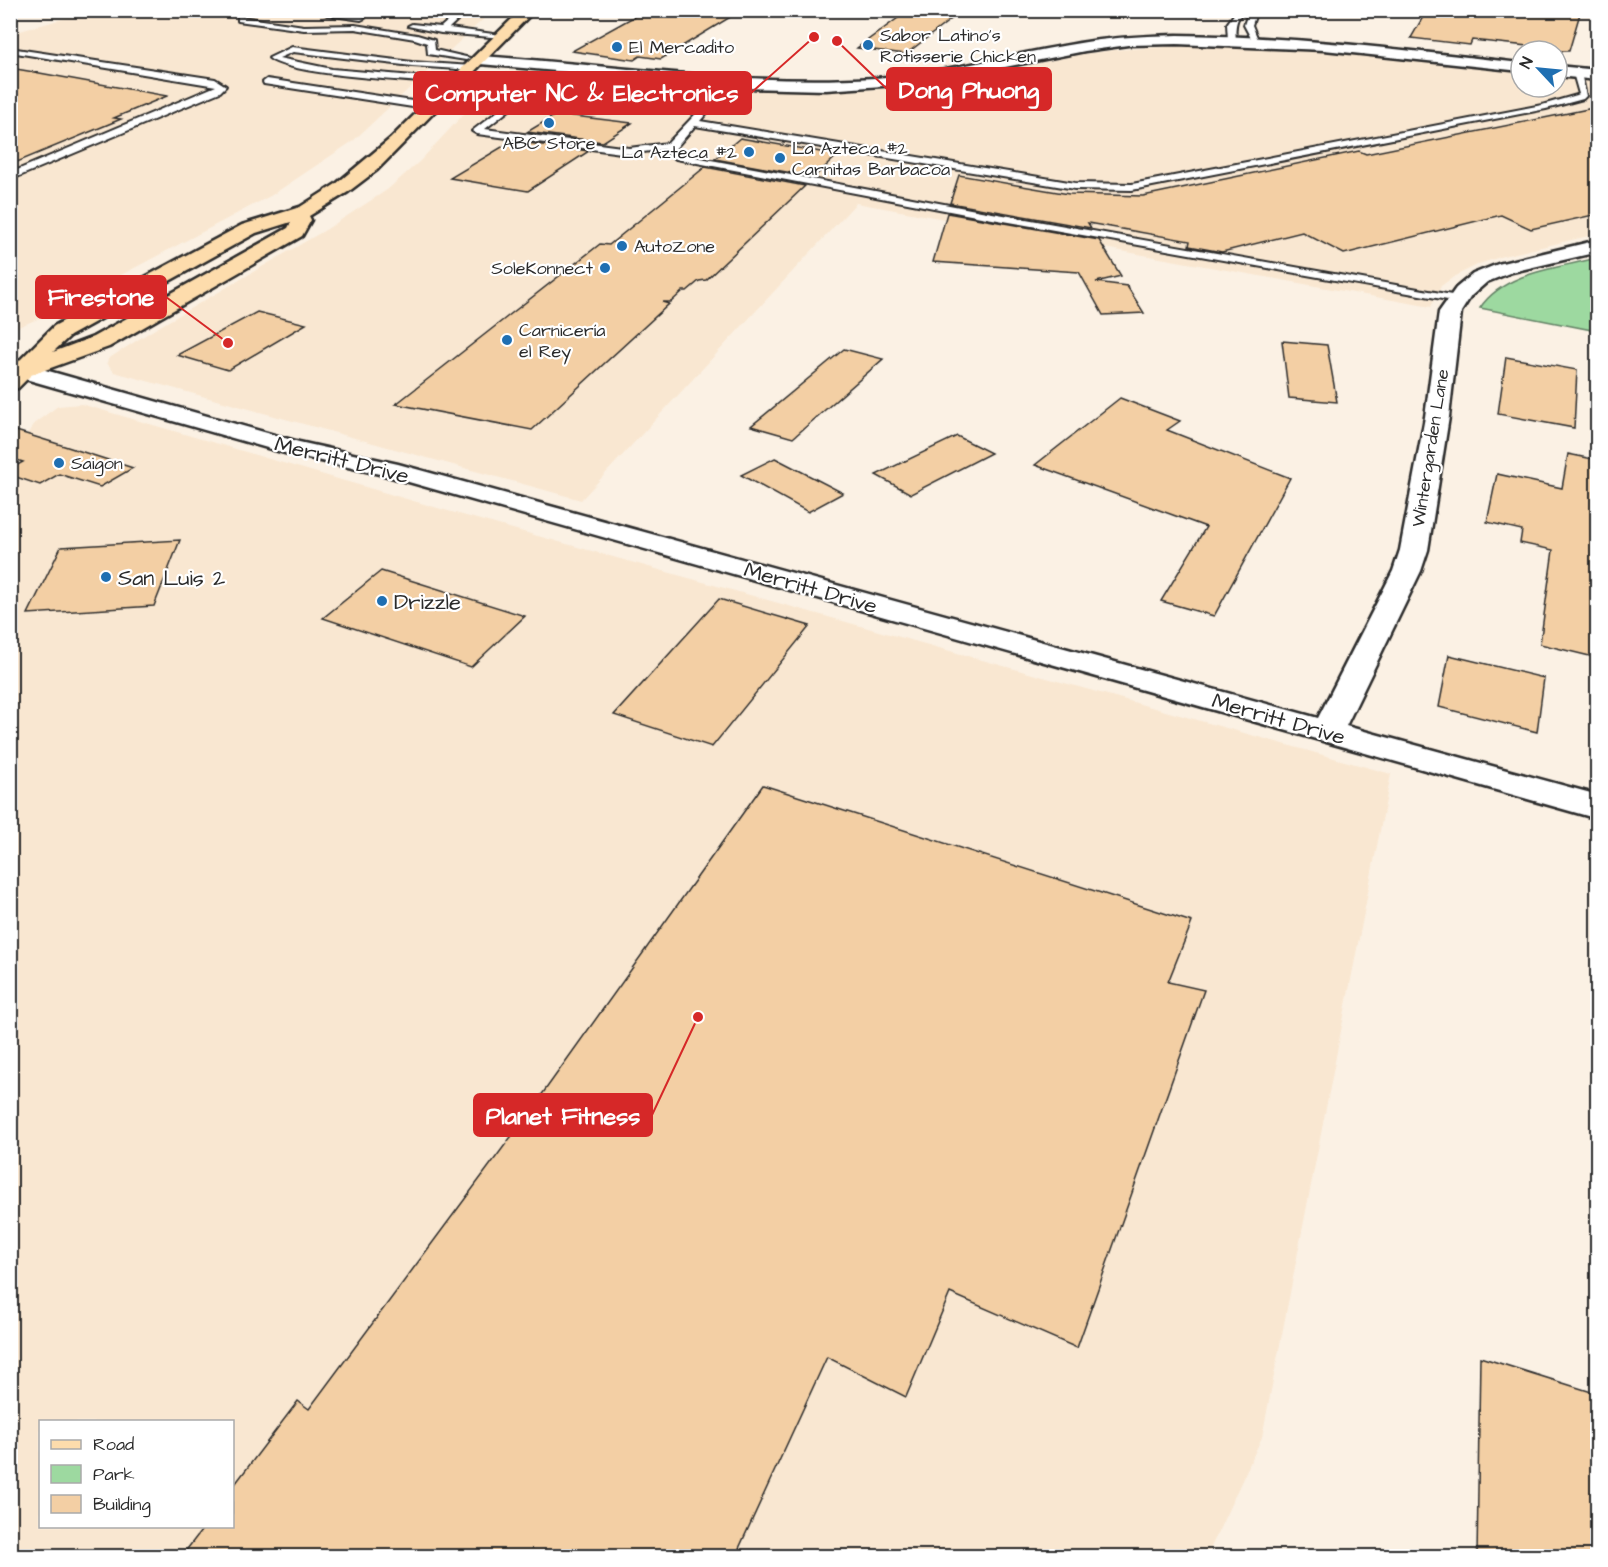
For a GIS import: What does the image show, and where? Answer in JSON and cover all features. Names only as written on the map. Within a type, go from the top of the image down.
[{"type":"main road","points":[[14,372],[62,331],[249,229],[307,211],[371,166],[529,10]]},
{"type":"main road","points":[[14,372],[101,342],[295,232],[307,211]]},
{"type":"street","points":[[476,64],[574,67],[729,82],[823,85],[901,81],[957,73],[1061,51],[1125,42],[1256,40],[1509,66]]},
{"type":"street","points":[[1569,72],[1598,75]]},
{"type":"street","name":"Wintergarden Lane","points":[[1327,732],[1407,572],[1414,550],[1437,417],[1450,312],[1463,292],[1480,278],[1505,268],[1598,246]]},
{"type":"street","name":"Merritt Drive","points":[[14,372],[300,450],[410,475],[1598,807]]},
{"type":"lane","points":[[328,10],[327,13],[373,20]]},
{"type":"lane","points":[[441,31],[465,10]]},
{"type":"lane","points":[[1232,40],[1231,24],[1240,11],[1244,10]]},
{"type":"lane","points":[[1253,10],[1248,25],[1256,40]]},
{"type":"lane","points":[[240,19],[304,27],[355,27],[417,37],[431,42],[431,52]]},
{"type":"lane","points":[[407,26],[504,36]]},
{"type":"lane","points":[[457,82],[407,79],[297,65],[273,58],[292,49],[412,64],[476,64]]},
{"type":"lane","points":[[10,50],[215,82],[222,86],[10,177]]},
{"type":"lane","points":[[394,77],[431,52],[476,64]]},
{"type":"lane","points":[[694,123],[1075,186],[1132,187],[1571,100],[1583,94],[1577,73]]},
{"type":"lane","points":[[267,82],[432,107]]},
{"type":"lane","points":[[729,82],[669,151],[676,156],[692,160],[1459,299]]},
{"type":"lane","points":[[519,98],[477,131],[561,144],[629,151],[671,146]]},
{"type":"shaded area","points":[[90,11],[492,11],[353,141],[272,195],[40,318],[11,330],[10,34]]},
{"type":"shaded area","points":[[1199,45],[1324,51],[1509,72],[1509,99],[1569,99],[1569,78],[1597,81],[1597,234],[1503,256],[1479,264],[1441,286],[1431,307],[856,203],[581,500],[114,372],[107,363],[108,359],[150,332],[327,229],[387,190],[420,161],[502,73],[529,68],[752,89],[846,91],[894,88],[981,77],[1075,55]]},
{"type":"shaded area","points":[[81,404],[441,509],[1391,774],[1262,1437],[1207,1556],[11,1556],[10,457],[36,422],[58,406]]},
{"type":"green space","points":[[1597,258],[1597,331],[1480,308],[1490,296],[1517,279]]},
{"type":"building","points":[[646,10],[742,10],[661,59],[640,56],[634,60],[572,51]]},
{"type":"building","points":[[909,10],[963,10],[906,54],[857,48]]},
{"type":"building","points":[[1427,10],[1581,10],[1569,51],[1569,39],[1509,39],[1509,44],[1472,40],[1470,45],[1411,38]]},
{"type":"building","points":[[10,68],[167,96],[114,118],[121,119],[10,165]]},
{"type":"building","points":[[1598,107],[1598,214],[1531,229],[1501,215],[1344,254],[1302,232],[1222,252],[1189,246],[1190,241],[1088,223],[1091,228],[950,203],[959,175],[1069,194],[1143,196],[1359,151],[1366,154]]},
{"type":"building","points":[[557,114],[632,123],[603,142],[527,132]]},
{"type":"building","points":[[740,138],[838,155],[814,177],[715,159]]},
{"type":"building","points":[[512,141],[589,151],[528,191],[450,178]]},
{"type":"building","points":[[705,167],[805,186],[706,280],[699,281],[687,291],[683,291],[671,302],[662,302],[669,304],[532,430],[396,404],[600,244],[609,245]]},
{"type":"building","points":[[947,213],[1099,240],[1121,276],[1096,282],[1127,286],[1144,313],[1103,315],[1079,272],[933,262]]},
{"type":"building","points":[[257,312],[306,324],[228,370],[177,355]]},
{"type":"building","points":[[1282,341],[1327,345],[1337,402],[1289,398]]},
{"type":"building","points":[[844,349],[883,359],[793,438],[751,426]]},
{"type":"building","points":[[1506,357],[1577,370],[1574,428],[1498,414]]},
{"type":"building","points":[[1120,398],[1180,421],[1167,430],[1290,478],[1214,616],[1161,601],[1206,527],[1035,465]]},
{"type":"building","points":[[13,430],[133,468],[100,487],[59,474],[40,485],[10,475],[10,469],[23,462],[10,458]]},
{"type":"building","points":[[957,436],[991,453],[911,494],[876,475]]},
{"type":"building","points":[[1568,454],[1598,460],[1598,658],[1540,644],[1553,550],[1520,543],[1522,530],[1487,522],[1497,474],[1562,488]]},
{"type":"building","points":[[775,458],[843,493],[808,512],[741,475]]},
{"type":"building","name":"San Luis 2","points":[[180,540],[154,606],[28,614],[61,547]]},
{"type":"building","points":[[381,571],[525,616],[471,667],[323,618]]},
{"type":"building","points":[[719,599],[810,626],[712,747],[614,715]]},
{"type":"building","points":[[1449,655],[1544,678],[1537,732],[1439,707]]},
{"type":"building","points":[[763,785],[1192,922],[1168,982],[1204,990],[1077,1348],[950,1293],[906,1397],[827,1357],[735,1557],[181,1557],[203,1528],[234,1528],[234,1485],[298,1401],[309,1409],[528,1114]]},
{"type":"building","points":[[1480,1357],[1598,1394],[1598,1557],[1477,1557]]},
{"type":"place","name":"Computer NC & Electronics","points":[[814,37]]},
{"type":"place","name":"Dong Phuong","points":[[837,41]]},
{"type":"place","name":"Sabor Latino's Rotisserie Chicken","points":[[868,45]]},
{"type":"place","name":"El Mercadito","points":[[617,47]]},
{"type":"place","name":"ABC Store","points":[[549,123]]},
{"type":"place","name":"La Azteca #2","points":[[749,152]]},
{"type":"place","name":"La Azteca #2 Carnitas Barbacoa","points":[[780,158]]},
{"type":"place","name":"AutoZone","points":[[622,246]]},
{"type":"place","name":"SoleKonnect","points":[[605,268]]},
{"type":"place","name":"Carnicería el Rey","points":[[507,340]]},
{"type":"place","name":"Firestone","points":[[228,343]]},
{"type":"place","name":"Saigon","points":[[59,463]]},
{"type":"place","name":"San Luis 2","points":[[106,577]]},
{"type":"place","name":"Drizzle","points":[[382,601]]},
{"type":"place","name":"Planet Fitness","points":[[698,1017]]}]
